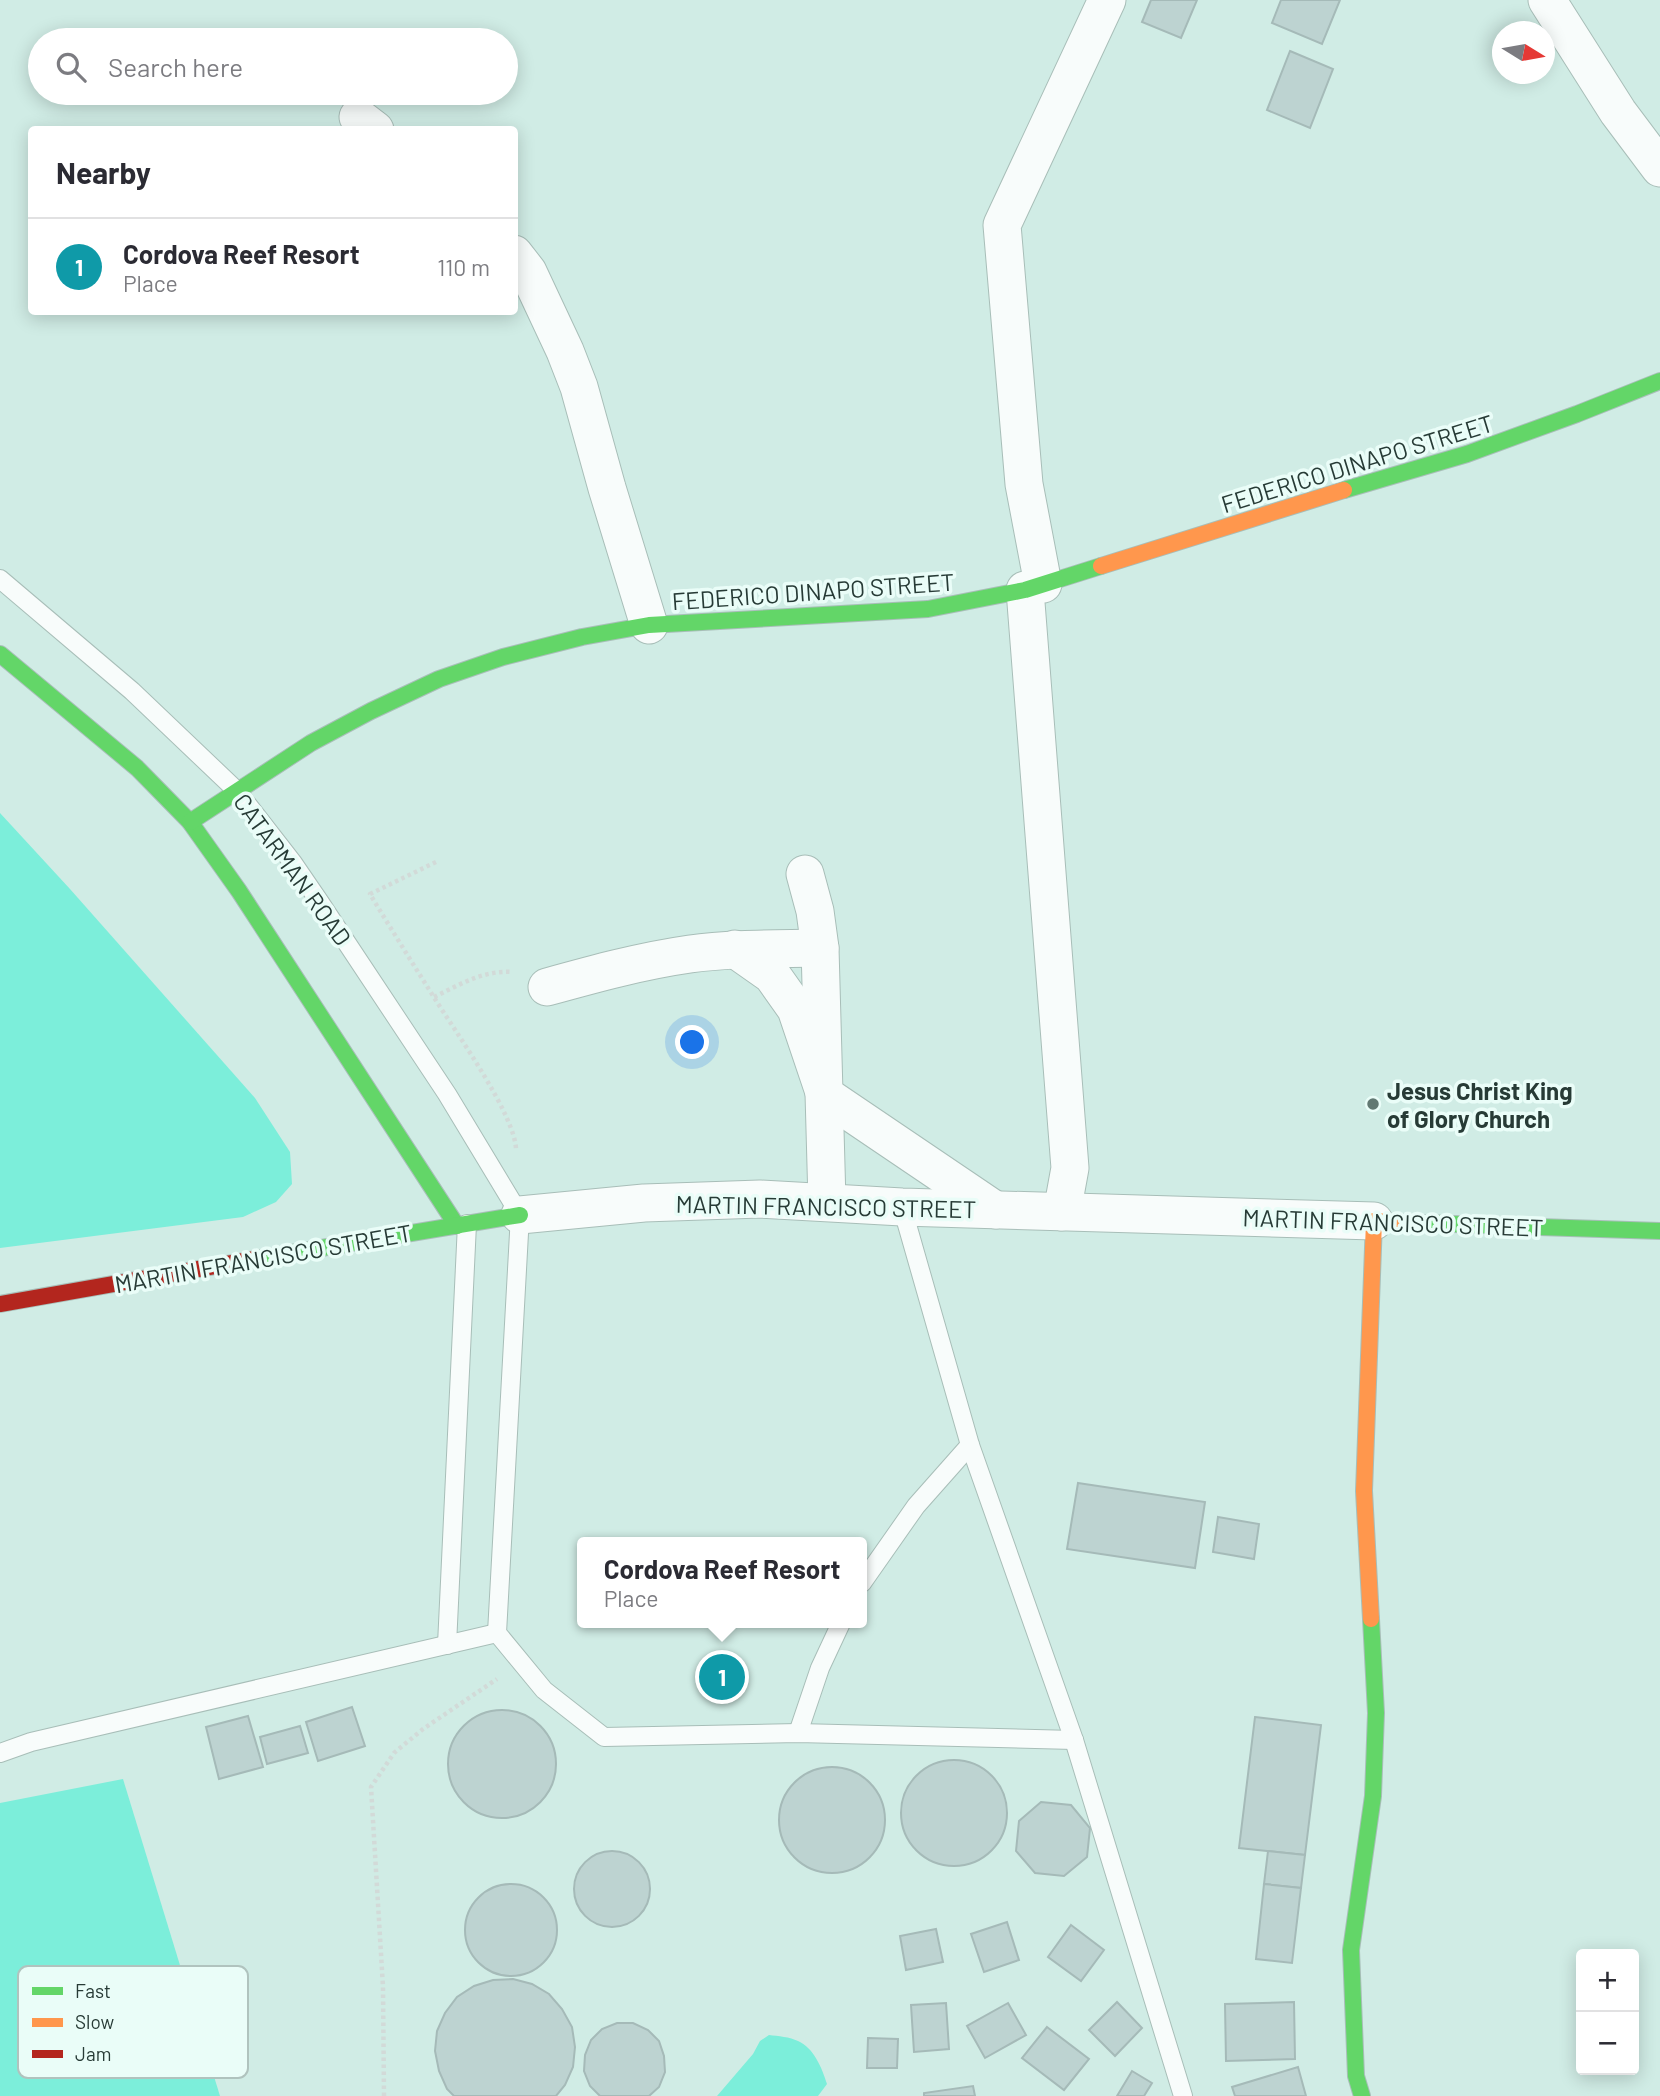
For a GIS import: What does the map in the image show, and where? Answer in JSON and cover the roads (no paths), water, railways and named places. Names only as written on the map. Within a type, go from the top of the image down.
[{"type":"street","points":[[1062,1212],[1070,1168],[1034,587],[1002,225],[1107,0]]},
{"type":"street","points":[[1547,0],[1618,112],[1660,168]]},
{"type":"street","points":[[518,259],[528,272],[579,387],[649,625]]},
{"type":"street","name":"FEDERICO DINAPO STREET","points":[[190,822],[311,743],[371,711],[439,679],[503,657],[582,637],[649,625],[928,609],[1034,587],[1467,454],[1660,381]]},
{"type":"street","points":[[0,654],[137,768],[190,822],[462,1225]]},
{"type":"street","points":[[805,874],[815,911],[820,948],[827,1202]]},
{"type":"street","points":[[547,987],[634,964],[690,954],[735,949],[820,948]]},
{"type":"street","points":[[735,949],[772,975],[796,1009],[825,1095],[995,1210]]},
{"type":"street","name":"MARTIN FRANCISCO STREET","points":[[0,1304],[462,1225],[514,1204],[760,1199],[902,1207],[1660,1231]]},
{"type":"street","points":[[1362,2096],[1356,2077],[1351,1950],[1373,1796],[1375,1727],[1364,1492],[1374,1221]]},
{"type":"lane","name":"CATARMAN ROAD","points":[[0,579],[132,691],[237,791],[306,882],[447,1094],[514,1204]]},
{"type":"lane","points":[[514,1204],[497,1633],[544,1690],[604,1737],[799,1733],[1074,1740]]},
{"type":"lane","points":[[902,1207],[970,1445],[1074,1740],[1182,2096]]},
{"type":"lane","points":[[447,1645],[462,1225]]},
{"type":"lane","points":[[867,1576],[916,1506],[970,1445]]},
{"type":"lane","points":[[799,1733],[820,1668],[839,1628]]},
{"type":"lane","points":[[0,1753],[31,1742],[497,1633]]},
{"type":"place","name":"Jesus Christ King of Glory Church","points":[[1373,1104]]},
{"type":"place","name":"Cordova Reef Resort","points":[[722,1677]]}]
